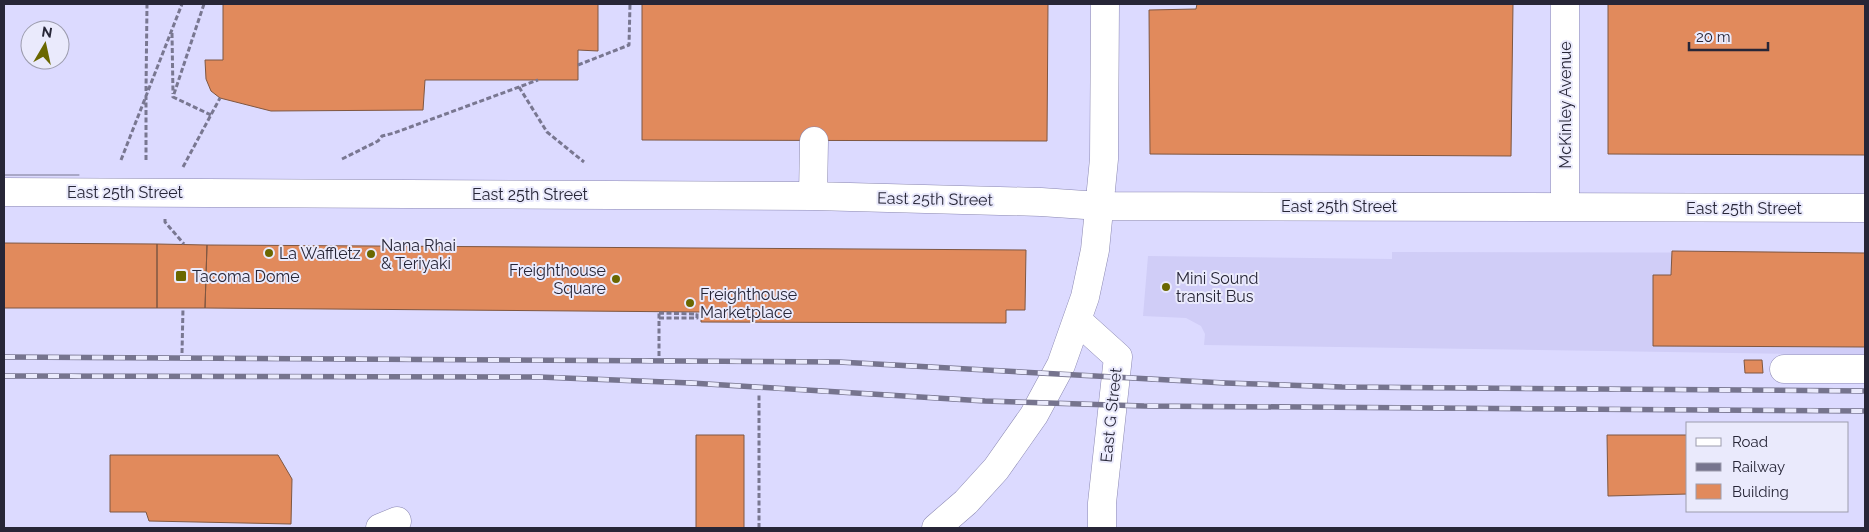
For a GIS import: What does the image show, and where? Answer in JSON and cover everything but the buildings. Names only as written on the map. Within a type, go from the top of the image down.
[{"type":"street","points":[[936,528],[966,502],[996,470],[1034,415],[1061,365],[1085,297],[1095,250],[1104,159],[1105,4]]},
{"type":"street","name":"McKinley Avenue","points":[[1564,207],[1565,4]]},
{"type":"street","points":[[812,196],[814,141]]},
{"type":"street","name":"East 25th Street","points":[[4,192],[812,196],[1041,202],[1100,206],[1865,208]]},
{"type":"street","name":"East G Street","points":[[1077,320],[1118,357],[1102,503],[1102,528]]},
{"type":"street","points":[[1784,369],[1865,368]]},
{"type":"path","points":[[146,160],[147,4]]},
{"type":"path","points":[[121,160],[182,4]]},
{"type":"path","points":[[173,97],[204,4]]},
{"type":"path","points":[[578,65],[629,45],[630,4]]},
{"type":"path","points":[[172,30],[173,97]]},
{"type":"path","points":[[342,159],[378,141],[382,136],[538,80]]},
{"type":"path","points":[[519,87],[547,132],[584,162]]},
{"type":"path","points":[[173,97],[211,115]]},
{"type":"path","points":[[183,168],[220,98]]},
{"type":"path","points":[[165,215],[164,222],[184,244]]},
{"type":"path","points":[[182,353],[183,308]]},
{"type":"path","points":[[659,318],[697,318],[697,313],[659,312],[659,318],[659,356]]},
{"type":"path","points":[[759,395],[759,528]]},
{"type":"shaded area","points":[[1392,252],[1865,253],[1865,355],[1204,345],[1205,334],[1201,326],[1186,318],[1143,316],[1148,256],[1392,259]]},
{"type":"tram line","points":[[4,175],[79,175]]},
{"type":"railway","points":[[4,357],[839,362],[1225,383],[1342,387],[1865,391]]},
{"type":"railway","points":[[4,376],[539,377],[691,383],[985,401],[1144,406],[1865,411]]},
{"type":"place","name":"La Waffletz","points":[[269,253]]},
{"type":"place","name":"Nana Rhai & Teriyaki","points":[[371,254]]},
{"type":"place","name":"Tacoma Dome","points":[[181,276]]},
{"type":"place","name":"Freighthouse Square","points":[[616,279]]},
{"type":"place","name":"Mini Sound transit Bus","points":[[1166,287]]},
{"type":"place","name":"Freighthouse Marketplace","points":[[690,303]]}]
